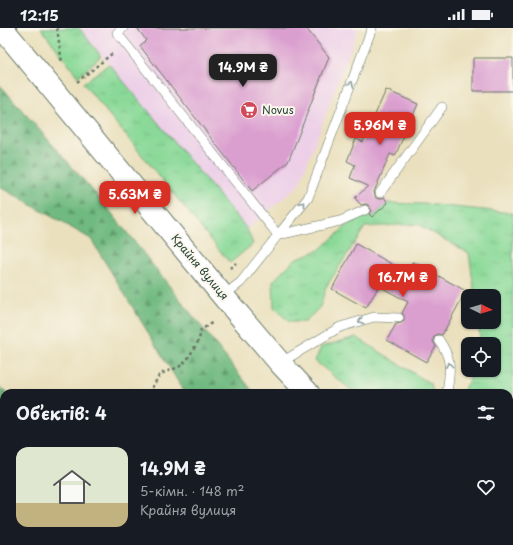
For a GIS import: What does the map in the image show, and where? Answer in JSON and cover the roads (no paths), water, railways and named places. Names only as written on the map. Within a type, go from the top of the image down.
[{"type":"street","name":"Крайня вулиця","points":[[2,28],[223,296],[280,364],[304,389]]},
{"type":"lane","points":[[123,28],[118,33],[278,234]]},
{"type":"lane","points":[[223,296],[241,282],[308,198],[372,28]]},
{"type":"lane","points":[[380,193],[442,107]]},
{"type":"lane","points":[[278,234],[340,221],[365,210]]},
{"type":"lane","points":[[280,364],[340,327],[374,317],[399,318]]},
{"type":"lane","points":[[439,340],[447,352],[451,366],[448,389]]},
{"type":"place","name":"Novus","points":[[249,110]]}]
